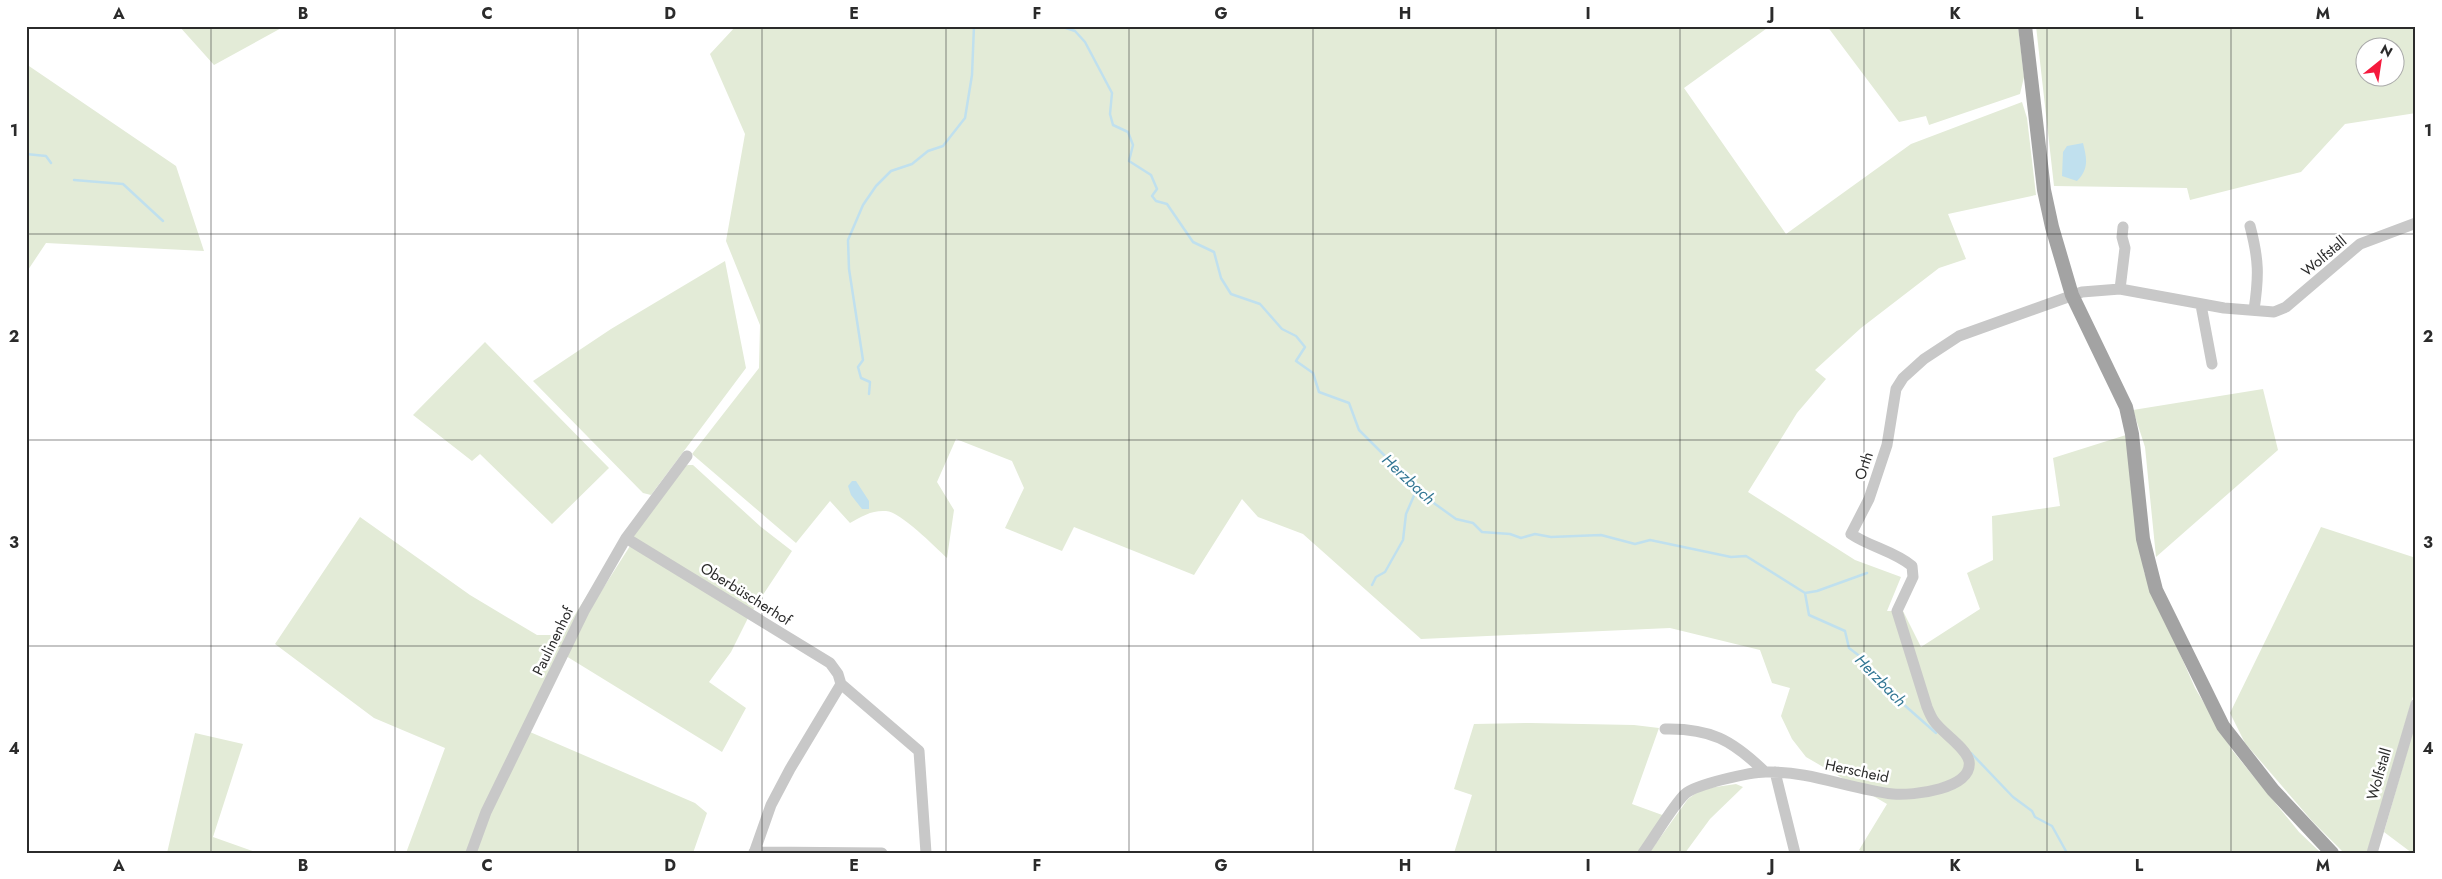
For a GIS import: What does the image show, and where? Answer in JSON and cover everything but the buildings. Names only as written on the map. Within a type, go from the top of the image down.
[{"type":"main road","points":[[2025,26],[2044,190],[2061,261],[2072,295],[2126,407],[2132,434],[2143,540],[2149,570],[2165,612],[2223,726],[2273,790],[2332,853]]},
{"type":"street","name":"Wolfstall","points":[[2072,295],[2120,289],[2201,305],[2274,312],[2286,307],[2360,244],[2416,223]]},
{"type":"street","points":[[2250,226],[2257,250],[2259,276],[2254,310]]},
{"type":"street","points":[[2120,289],[2125,248],[2122,237],[2123,228]]},
{"type":"street","name":"Orth","points":[[1927,707],[1897,612],[1913,577],[1912,566],[1901,557],[1859,539],[1852,534],[1869,499],[1887,445],[1896,389],[1903,378],[1924,359],[1959,336],[2072,295]]},
{"type":"street","points":[[2201,305],[2212,364]]},
{"type":"street","name":"Paulinenhof","points":[[470,853],[486,812],[584,611],[626,538],[687,456]]},
{"type":"street","name":"Oberbüscherhof","points":[[626,538],[830,663],[838,674],[841,684],[919,751],[926,853]]},
{"type":"street","points":[[841,684],[790,769],[771,805],[754,852],[882,853]]},
{"type":"street","name":"Wolfstall","points":[[2372,853],[2416,704]]},
{"type":"street","name":"Herscheid","points":[[1643,853],[1686,793],[1716,781],[1769,772],[1807,775],[1894,794],[1948,787],[1962,779],[1967,772],[1969,762],[1965,754],[1934,721],[1927,707]]},
{"type":"street","points":[[1664,729],[1700,731],[1730,743],[1745,752],[1769,772],[1795,853]]},
{"type":"green space","points":[[179,26],[285,26],[214,65]]},
{"type":"green space","points":[[736,26],[1770,26],[1684,88],[1786,234],[1911,144],[2022,102],[2027,118],[2036,195],[1948,214],[1966,259],[1939,268],[1861,328],[1815,370],[1826,379],[1797,413],[1748,492],[1855,560],[1901,577],[1887,611],[1903,611],[1921,647],[1980,609],[1967,573],[1993,560],[1992,516],[2060,506],[2053,458],[2126,435],[2144,572],[2195,688],[2232,750],[2299,832],[2321,853],[1865,853],[1859,850],[1887,804],[1806,757],[1792,739],[1781,716],[1790,688],[1772,683],[1760,650],[1670,628],[1421,639],[1303,534],[1258,517],[1242,499],[1194,575],[1074,527],[1062,551],[1005,528],[1024,488],[1012,461],[956,439],[937,482],[954,510],[947,558],[918,531],[892,513],[881,511],[872,513],[850,523],[830,501],[796,543],[692,454],[759,368],[760,325],[726,241],[745,134],[710,54]]},
{"type":"green space","points":[[1827,26],[2018,26],[2024,77],[2020,94],[1929,125],[1926,116],[1899,122]]},
{"type":"green space","points":[[2036,26],[2416,26],[2416,113],[2345,124],[2301,172],[2190,200],[2187,188],[2054,186]]},
{"type":"green space","points":[[26,64],[176,166],[204,251],[46,243],[26,273]]},
{"type":"green space","points":[[725,261],[746,368],[651,495],[643,493],[533,381],[611,329]]},
{"type":"green space","points":[[485,342],[609,468],[552,524],[480,454],[472,461],[413,415]]},
{"type":"green space","points":[[2263,389],[2278,450],[2156,557],[2145,447],[2133,410]]},
{"type":"green space","points":[[693,465],[761,527],[792,551],[751,613],[628,538],[682,467]]},
{"type":"green space","points":[[360,517],[470,595],[537,635],[562,635],[593,586],[466,853],[406,853],[445,748],[374,718],[275,644]]},
{"type":"green space","points":[[2321,527],[2416,558],[2416,686],[2367,853],[2344,853],[2313,822],[2245,743],[2230,713]]},
{"type":"green space","points":[[630,546],[749,616],[731,652],[709,682],[746,708],[722,752],[566,656],[593,604]]},
{"type":"green space","points":[[2416,721],[2416,853],[2412,853],[2384,832]]},
{"type":"green space","points":[[1474,724],[1634,725],[1659,728],[1632,804],[1665,816],[1638,853],[1454,853],[1472,795],[1454,789]]},
{"type":"green space","points":[[530,732],[695,803],[707,813],[693,853],[475,853],[490,811]]},
{"type":"green space","points":[[195,733],[243,744],[213,837],[258,853],[167,853]]},
{"type":"green space","points":[[1736,784],[1743,787],[1710,819],[1685,853],[1649,853],[1688,799],[1702,789]]},
{"type":"water","points":[[2083,143],[2086,163],[2081,177],[2077,181],[2062,176],[2063,152],[2067,146]]},
{"type":"water","points":[[852,481],[856,481],[869,501],[869,509],[862,509],[851,495],[848,486]]},
{"type":"waterway","points":[[869,394],[870,382],[861,378],[858,367],[863,360],[849,269],[848,240],[863,205],[876,186],[891,171],[912,164],[928,151],[943,146],[965,118],[972,75],[974,26]]},
{"type":"waterway","name":"Herzbach","points":[[1060,26],[1075,31],[1085,42],[1112,93],[1110,114],[1113,125],[1128,132],[1133,145],[1129,161],[1151,175],[1157,189],[1152,196],[1156,201],[1167,204],[1193,242],[1214,252],[1221,278],[1231,294],[1260,304],[1282,329],[1296,336],[1305,347],[1296,361],[1313,373],[1319,392],[1349,403],[1359,430],[1410,481],[1417,491],[1456,519],[1473,523],[1482,532],[1510,534],[1521,538],[1535,534],[1551,537],[1601,535],[1635,544],[1650,540],[1731,557],[1746,556],[1805,593],[1809,615],[1845,631],[1849,648],[1866,661],[1868,668],[1889,690],[1897,695],[1902,703],[1936,733]]},
{"type":"waterway","points":[[26,154],[46,156],[51,163]]},
{"type":"waterway","points":[[74,180],[123,184],[163,221]]},
{"type":"waterway","points":[[1372,585],[1376,577],[1385,572],[1403,540],[1406,514],[1416,491]]},
{"type":"waterway","points":[[1805,593],[1817,591],[1867,573]]},
{"type":"waterway","name":"Herzbach","points":[[1971,753],[2013,797],[2032,811],[2035,817],[2052,826],[2067,853]]}]
